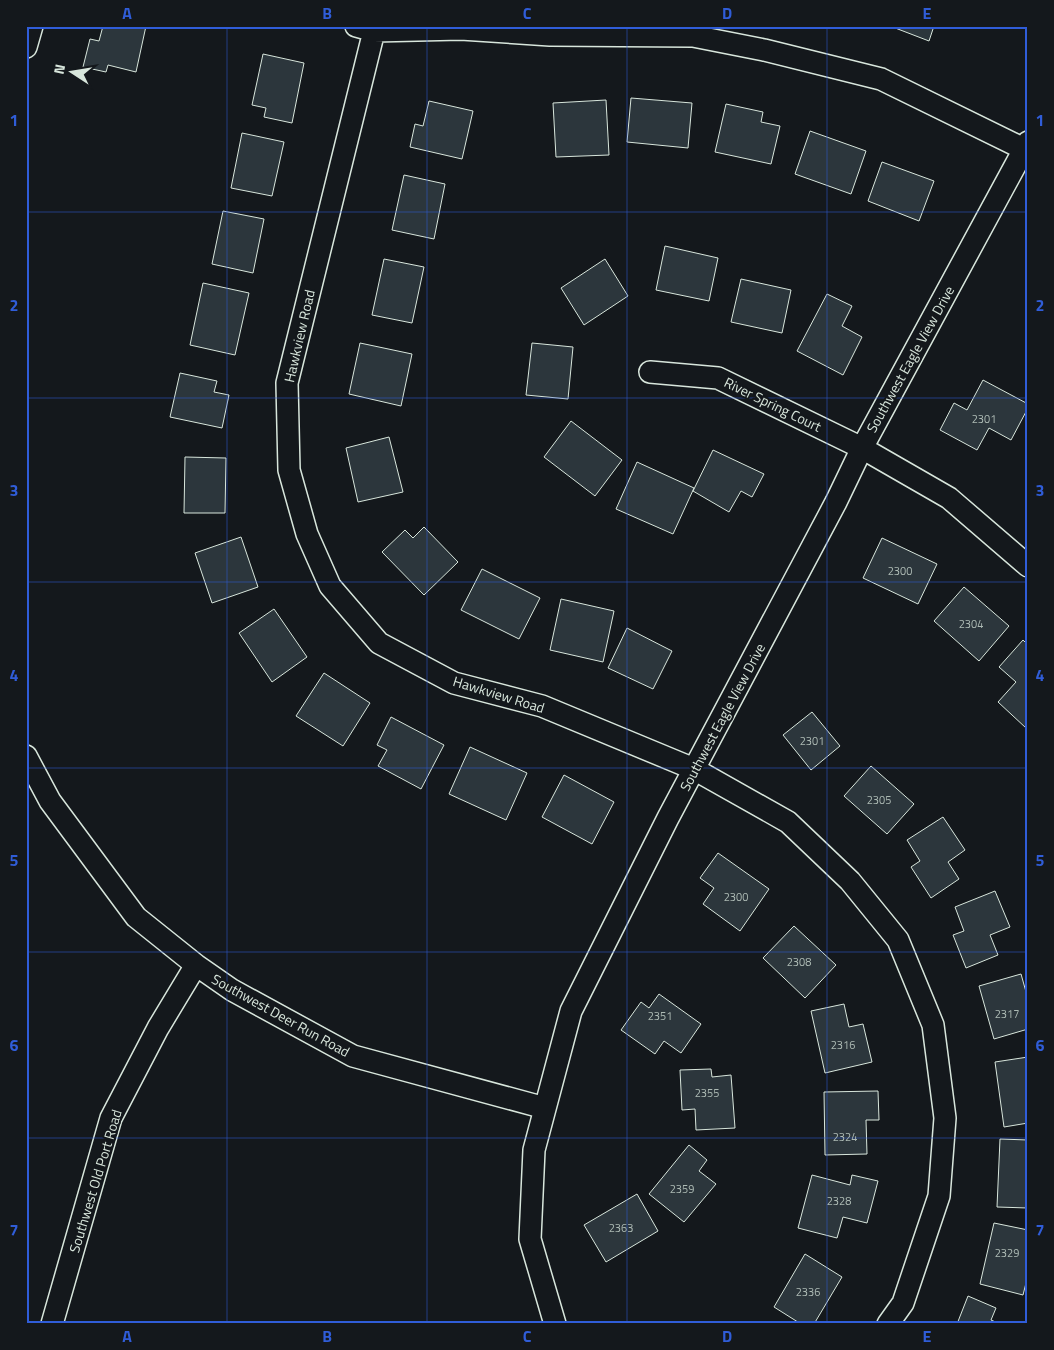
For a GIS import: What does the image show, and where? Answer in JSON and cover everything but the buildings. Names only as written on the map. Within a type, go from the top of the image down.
[{"type":"street","points":[[26,47],[32,26]]},
{"type":"street","points":[[365,29],[461,29],[550,35],[693,36],[764,50],[881,79],[1027,147]]},
{"type":"street","name":"Hawkview Road","points":[[365,29],[287,383],[289,470],[307,534],[330,586],[379,643],[454,683],[542,706],[694,769],[788,822],[850,881],[898,940],[934,1025],[945,1118],[939,1196],[904,1302],[888,1324]]},
{"type":"street","name":"Southwest Eagle View Drive","points":[[556,1324],[530,1239],[534,1150],[570,1011],[694,769],[836,502],[862,448],[1027,147]]},
{"type":"street","name":"River Spring Court","points":[[650,372],[718,378],[862,448],[949,498],[1028,566]]},
{"type":"street","name":"Southwest Deer Run Road","points":[[26,756],[50,801],[136,917],[196,965],[232,990],[353,1056],[545,1108]]},
{"type":"street","name":"Southwest Old Port Road","points":[[52,1324],[111,1118],[158,1028],[196,965]]}]
